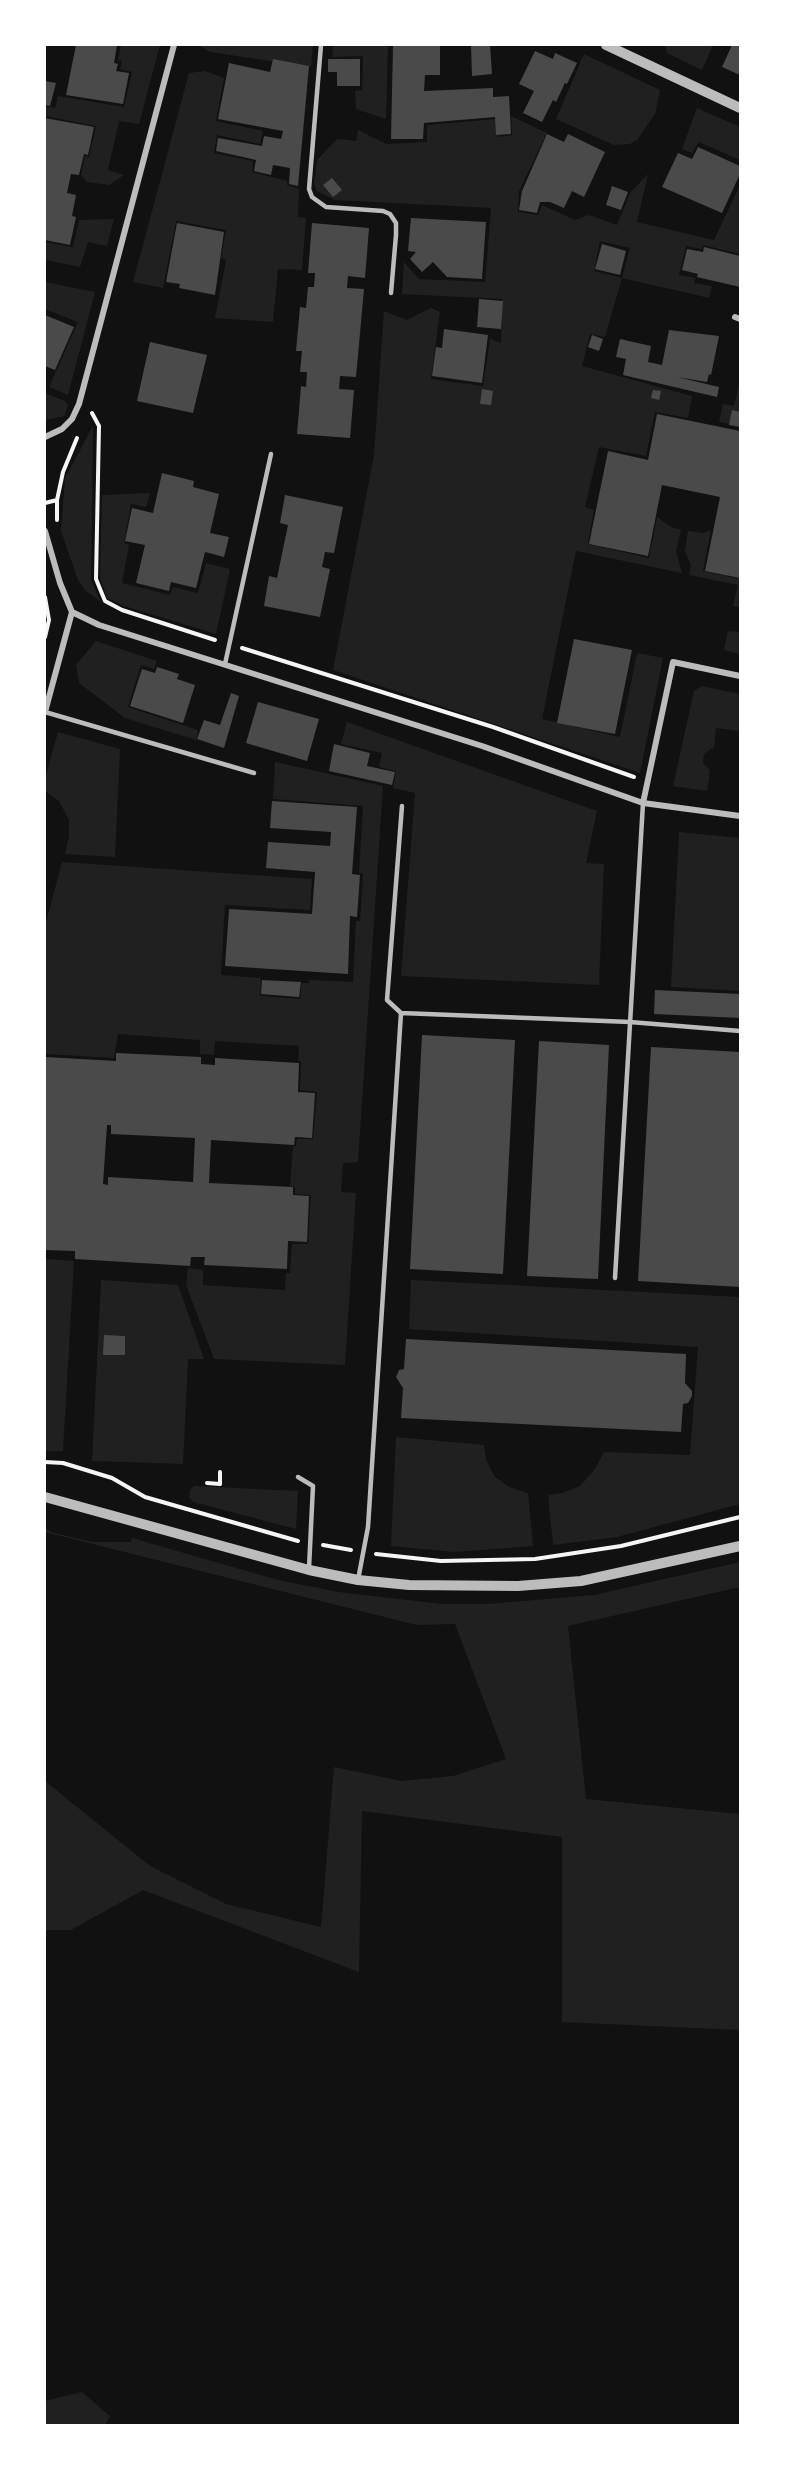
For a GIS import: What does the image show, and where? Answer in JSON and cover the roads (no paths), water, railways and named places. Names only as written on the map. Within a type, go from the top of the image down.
[{"type":"street","points":[[46,434],[62,429],[72,419],[79,404],[174,45]]},
{"type":"street","points":[[606,45],[740,108]]},
{"type":"street","points":[[45,531],[60,583],[72,612],[45,712]]},
{"type":"street","points":[[72,612],[99,625],[482,746],[643,803],[740,816]]},
{"type":"street","points":[[643,803],[673,662],[740,676]]},
{"type":"street","points":[[45,1497],[309,1570],[358,1580],[456,1587],[518,1586],[581,1581],[740,1546]]},
{"type":"lane","points":[[321,45],[309,189],[312,197],[326,207],[383,211],[390,214],[396,223],[391,293]]},
{"type":"lane","points":[[225,664],[271,454]]},
{"type":"lane","points":[[45,712],[254,773]]},
{"type":"lane","points":[[615,1278],[643,803]]},
{"type":"lane","points":[[402,806],[387,1000],[401,1012],[630,1022],[740,1031]]},
{"type":"lane","points":[[358,1580],[368,1527],[401,1012]]},
{"type":"lane","points":[[298,1478],[313,1486],[309,1570]]}]
